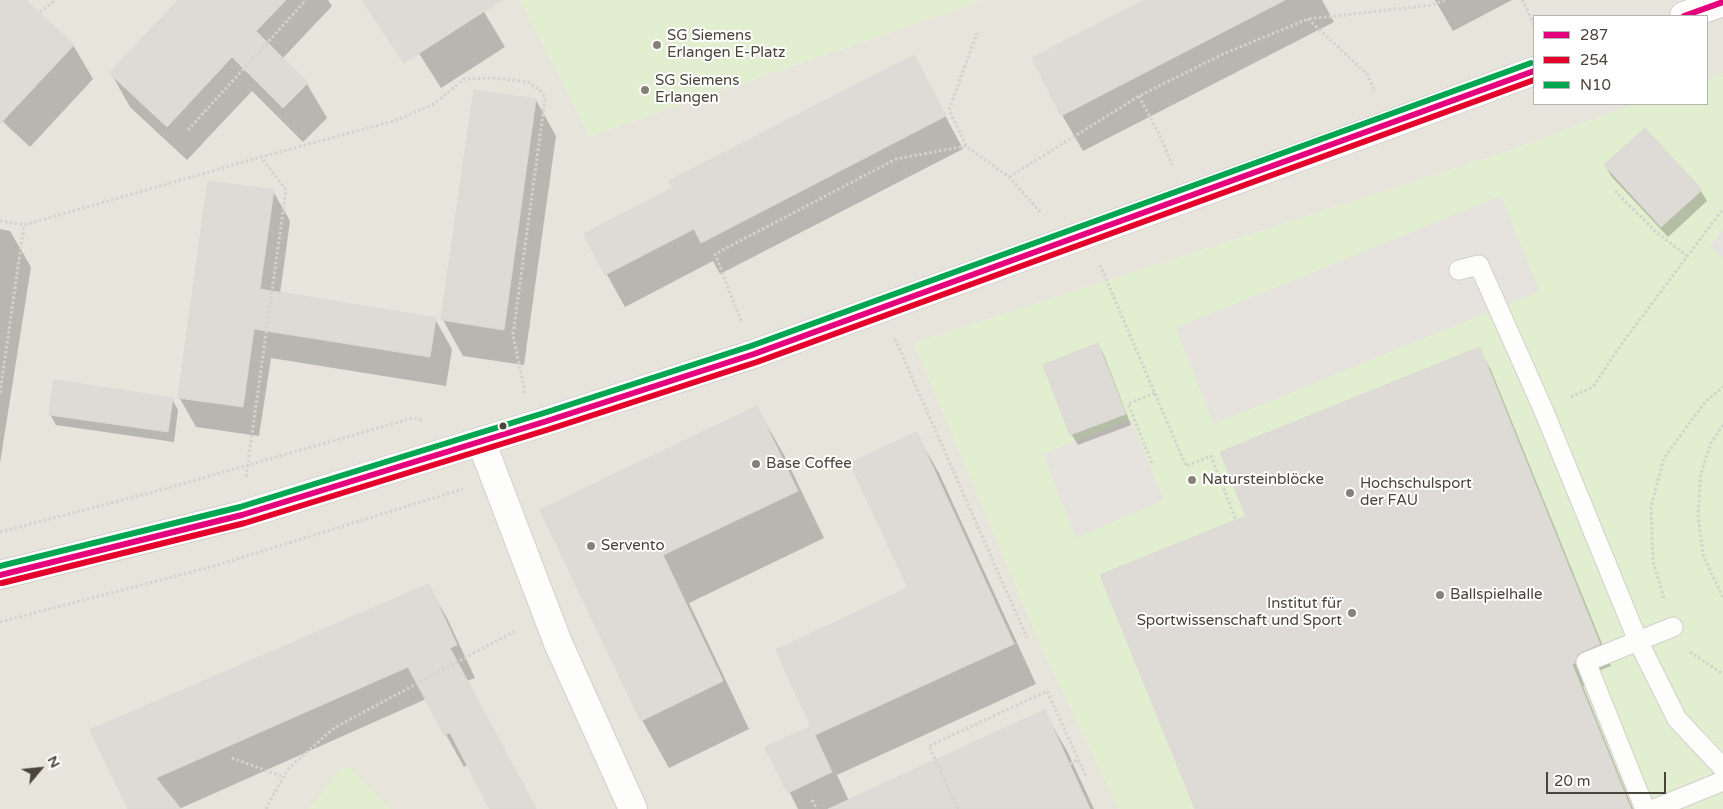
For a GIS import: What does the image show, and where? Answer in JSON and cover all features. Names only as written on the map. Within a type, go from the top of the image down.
[{"type":"street","points":[[1687,15],[1723,2]]},
{"type":"street","points":[[0,575],[242,515],[534,425],[754,354],[1533,71]]},
{"type":"street","points":[[481,441],[546,614],[633,809]]},
{"type":"lane","points":[[1459,270],[1479,265],[1543,410],[1638,641],[1677,719],[1723,768]]},
{"type":"lane","points":[[1645,809],[1586,662],[1673,627]]},
{"type":"lane","points":[[1654,809],[1723,781]]},
{"type":"path","points":[[40,12],[56,0]]},
{"type":"path","points":[[188,130],[306,0]]},
{"type":"path","points":[[1009,177],[1139,96],[1223,54],[1308,19],[1432,6],[1445,0]]},
{"type":"path","points":[[1522,0],[1533,24]]},
{"type":"path","points":[[1308,19],[1368,75],[1388,125]]},
{"type":"path","points":[[977,33],[949,110],[966,146],[1009,177],[1076,237],[1155,393],[1186,466],[1211,456],[1236,520]]},
{"type":"path","points":[[0,221],[24,225],[260,157],[394,121],[434,104],[464,79],[494,78],[528,82],[540,90],[545,99],[512,335],[518,368],[534,425]]},
{"type":"path","points":[[1139,96],[1163,142],[1185,199]]},
{"type":"path","points":[[754,354],[715,254],[896,159],[966,146]]},
{"type":"path","points":[[242,515],[286,190],[260,157]]},
{"type":"path","points":[[1615,191],[1655,231],[1687,256]]},
{"type":"path","points":[[1543,410],[1593,387],[1620,346],[1723,208]]},
{"type":"path","points":[[0,393],[24,225]]},
{"type":"path","points":[[881,309],[1027,638]]},
{"type":"path","points":[[1723,387],[1706,402],[1664,458],[1651,507],[1653,562],[1673,627],[1691,654],[1723,674]]},
{"type":"path","points":[[1152,463],[1128,404],[1155,393]]},
{"type":"path","points":[[0,532],[156,491],[413,418],[430,424]]},
{"type":"path","points":[[1723,425],[1711,443],[1701,473],[1698,514],[1703,555],[1723,598]]},
{"type":"path","points":[[0,622],[214,566],[495,478]]},
{"type":"path","points":[[266,809],[288,769],[334,728],[546,614]]},
{"type":"path","points":[[958,809],[929,746],[1047,691],[1086,776]]},
{"type":"path","points":[[232,758],[284,777]]},
{"type":"path","points":[[1070,764],[1078,760]]},
{"type":"path","points":[[812,800],[817,809]]},
{"type":"shaded area","points":[[0,0],[520,0],[590,136],[984,0],[1723,0],[1723,73],[1708,79],[1708,15],[1533,15],[1533,105],[1632,105],[1509,151],[914,343],[1040,643],[1119,809],[0,809]]},
{"type":"shaded area","points":[[1501,196],[1540,291],[1214,424],[1176,328]]},
{"type":"shaded area","points":[[1723,230],[1723,257],[1710,246]]},
{"type":"shaded area","points":[[1131,419],[1164,500],[1076,538],[1043,454]]},
{"type":"green space","name":"SG Siemens Erlangen","points":[[520,0],[984,0],[590,136]]},
{"type":"green space","name":"Hochschulsport der FAU","points":[[1723,73],[1723,809],[1119,809],[1040,643],[914,343],[1509,151],[1632,105],[1708,105],[1708,79]]},
{"type":"green space","points":[[346,764],[391,809],[308,809]]},
{"type":"building","points":[[0,0],[26,0],[74,45],[0,124]]},
{"type":"building","points":[[178,0],[286,0],[256,31],[308,83],[283,108],[232,57],[167,127],[109,73]]},
{"type":"building","points":[[362,0],[502,0],[404,63]]},
{"type":"building","points":[[1144,0],[1285,0],[1061,116],[1032,58]]},
{"type":"building","points":[[914,55],[946,116],[701,243],[694,229],[605,275],[584,234],[673,188],[669,181]]},
{"type":"building","points":[[474,90],[536,99],[504,330],[441,320]]},
{"type":"building","points":[[1645,128],[1702,190],[1661,227],[1604,165]]},
{"type":"building","points":[[208,181],[274,190],[260,289],[436,318],[430,357],[254,329],[243,407],[178,398]]},
{"type":"building","points":[[1098,343],[1126,414],[1070,435],[1043,365]]},
{"type":"building","name":"Institut für Sportwissenschaft und Sport","points":[[1480,347],[1600,644],[1581,652],[1577,655],[1575,663],[1572,664],[1631,809],[1195,809],[1100,575],[1246,516],[1220,452]]},
{"type":"building","points":[[54,380],[173,398],[168,432],[49,415]]},
{"type":"building","points":[[757,406],[798,491],[663,555],[723,681],[641,721],[540,510]]},
{"type":"building","points":[[917,432],[1014,644],[815,735],[832,772],[788,793],[765,747],[811,727],[776,650],[908,588],[850,463]]},
{"type":"building","points":[[429,584],[457,645],[450,648],[536,809],[490,809],[450,733],[444,735],[408,667],[156,778],[181,809],[128,809],[90,730]]},
{"type":"building","points":[[1045,710],[1090,809],[828,809],[968,745]]},
{"type":"transit line","name":"287","points":[[1687,15],[1723,2]]},
{"type":"transit line","name":"N10","points":[[0,566],[240,507],[544,413],[751,346],[1531,63]]},
{"type":"transit line","name":"287","points":[[0,575],[242,515],[547,421],[754,354],[1533,71]]},
{"type":"transit line","name":"254","points":[[2,583],[245,523],[550,429],[757,362],[1533,80]]},
{"type":"place","name":"SG Siemens Erlangen E-Platz","points":[[657,45]]},
{"type":"place","name":"SG Siemens Erlangen","points":[[645,90]]},
{"type":"place","name":"Base Coffee","points":[[756,464]]},
{"type":"place","name":"Natursteinblöcke","points":[[1192,480]]},
{"type":"place","name":"Hochschulsport der FAU","points":[[1350,493]]},
{"type":"place","name":"Servento","points":[[591,546]]},
{"type":"place","name":"Ballspielhalle","points":[[1440,595]]},
{"type":"place","name":"Institut für Sportwissenschaft und Sport","points":[[1352,613]]}]
